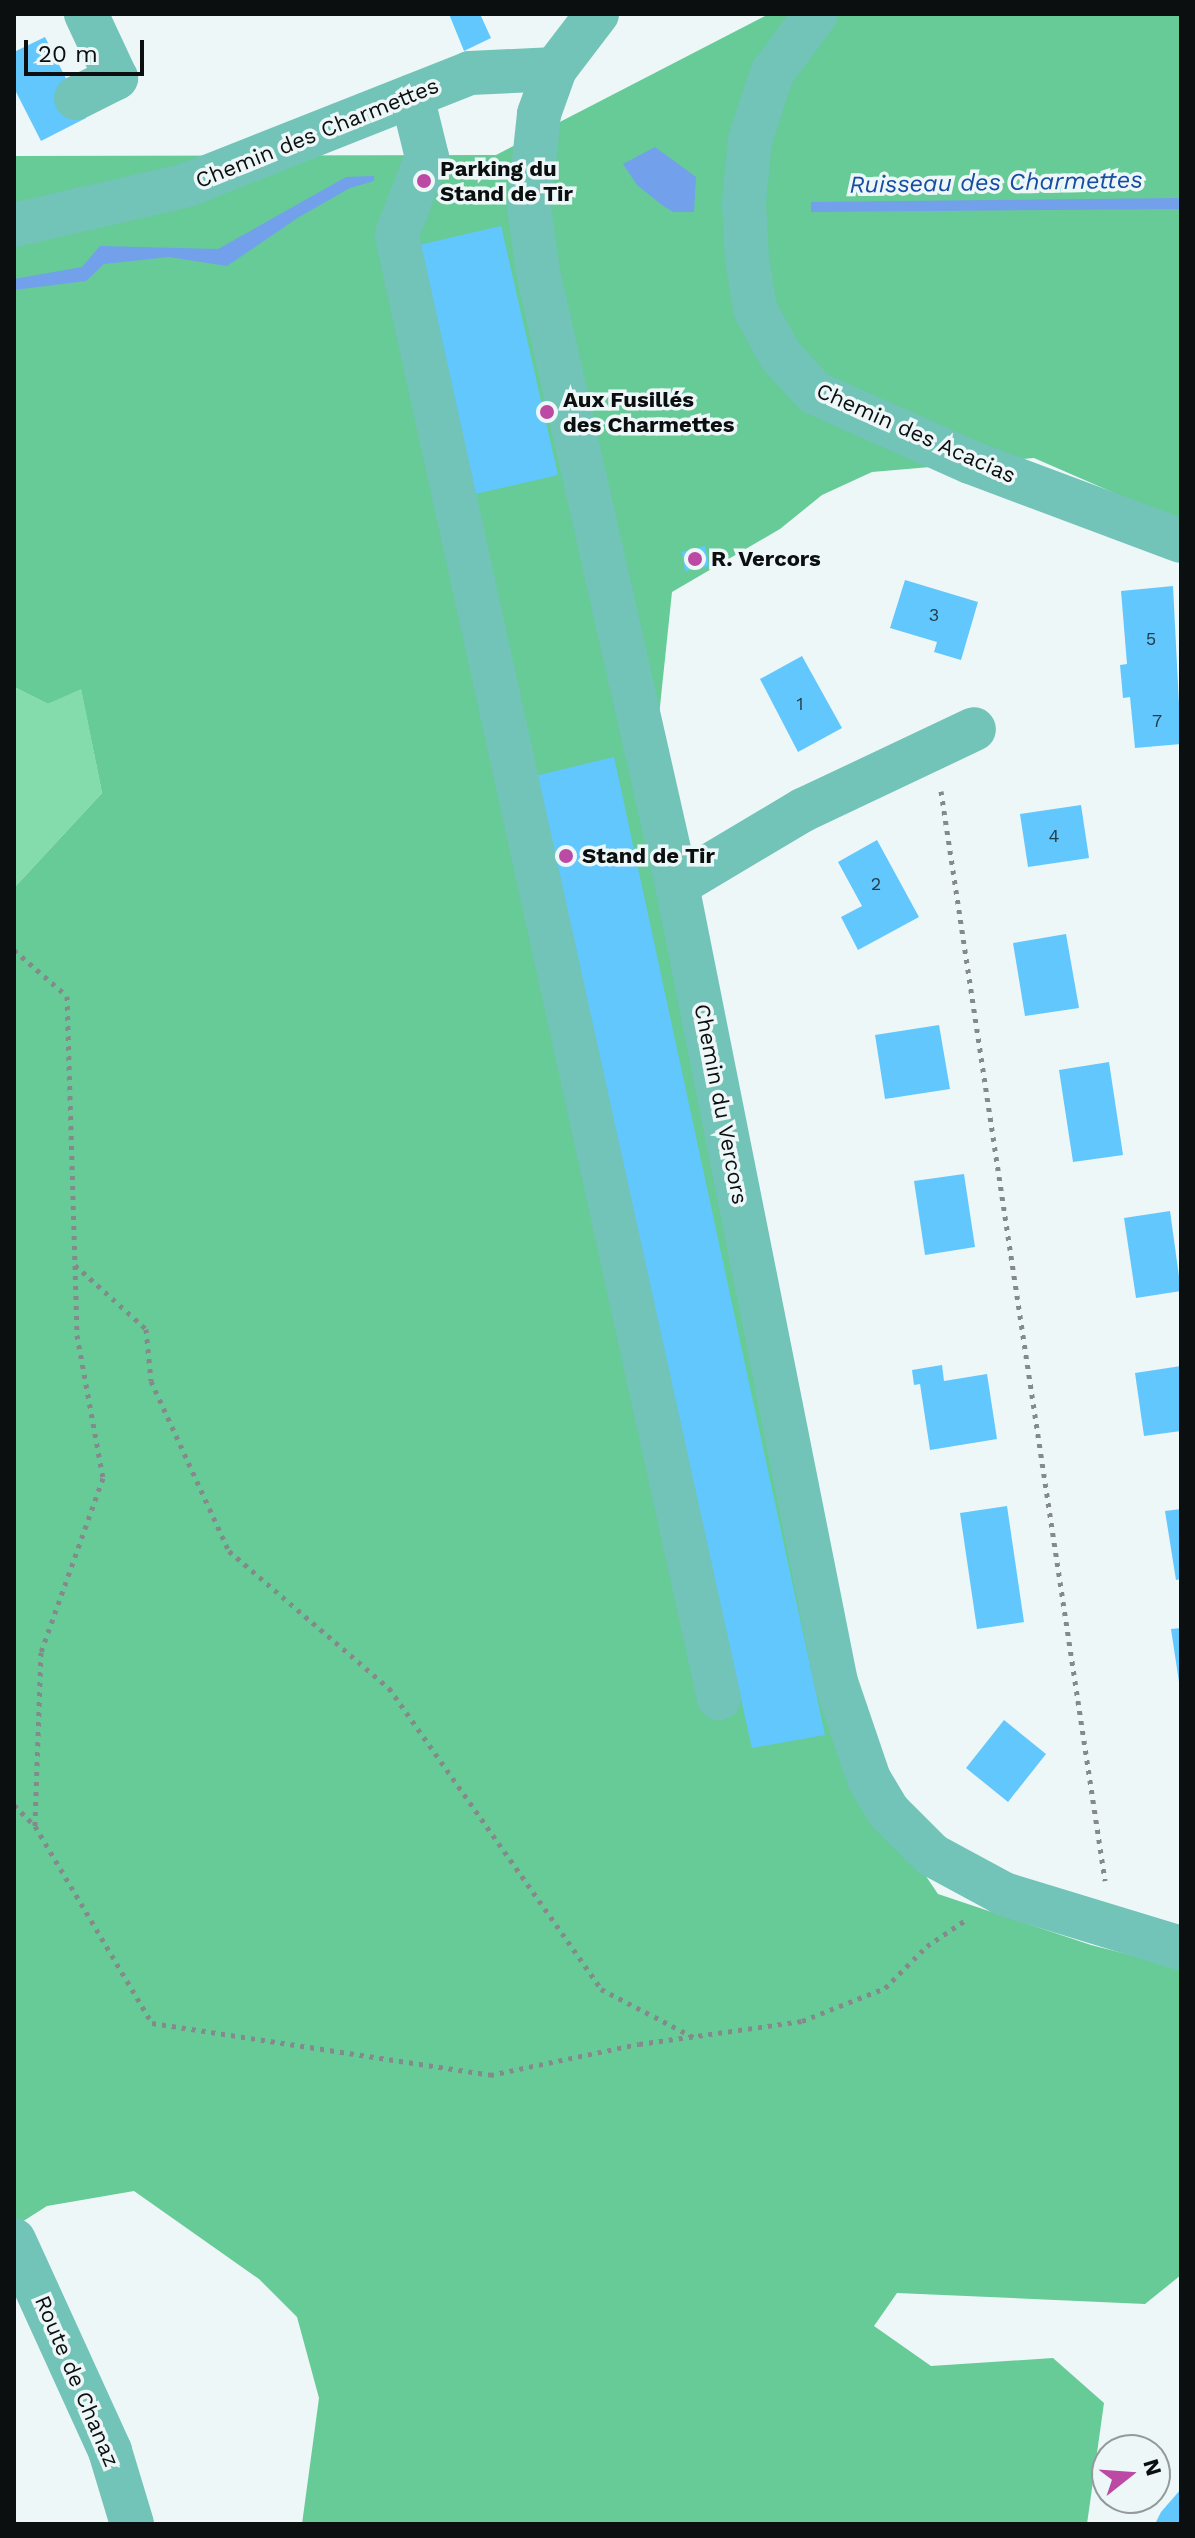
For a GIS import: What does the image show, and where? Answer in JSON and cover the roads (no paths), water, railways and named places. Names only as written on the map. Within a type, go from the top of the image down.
[{"type":"street","points":[[76,98],[116,78],[86,14]]},
{"type":"street","points":[[555,69],[597,14]]},
{"type":"street","name":"Chemin des Acacias","points":[[816,14],[772,73],[750,140],[744,202],[747,259],[755,309],[780,355],[815,393],[970,462],[1181,541]]},
{"type":"street","name":"Chemin des Charmettes","points":[[14,225],[199,181],[483,71],[555,69]]},
{"type":"street","name":"Chemin du Vercors","points":[[555,69],[539,114],[530,168],[538,272],[677,885],[836,1682],[857,1749],[869,1779],[909,1835],[932,1855],[1004,1894],[1181,1948]]},
{"type":"street","points":[[412,96],[427,157],[397,234],[400,250],[719,1698]]},
{"type":"street","points":[[677,885],[803,810],[974,729]]},
{"type":"street","name":"Route de Chanaz","points":[[14,2240],[110,2451],[132,2524]]},
{"type":"water","points":[[655,147],[696,177],[694,212],[673,212],[662,205],[637,185],[623,164]]},
{"type":"water","points":[[374,176],[374,181],[350,188],[299,217],[227,266],[169,257],[104,264],[86,281],[14,290],[14,279],[82,267],[100,246],[218,249],[346,177]]},
{"type":"water","points":[[1181,198],[1181,209],[811,212],[811,202]]},
{"type":"place","name":"Parking du Stand de Tir","points":[[424,181]]},
{"type":"place","name":"Aux Fusillés des Charmettes","points":[[547,412]]},
{"type":"place","name":"R. Vercors","points":[[695,559]]},
{"type":"place","name":"Stand de Tir","points":[[566,856]]},
{"type":"water label","name":"Ruisseau des Charmettes","points":[[996,183]]}]
